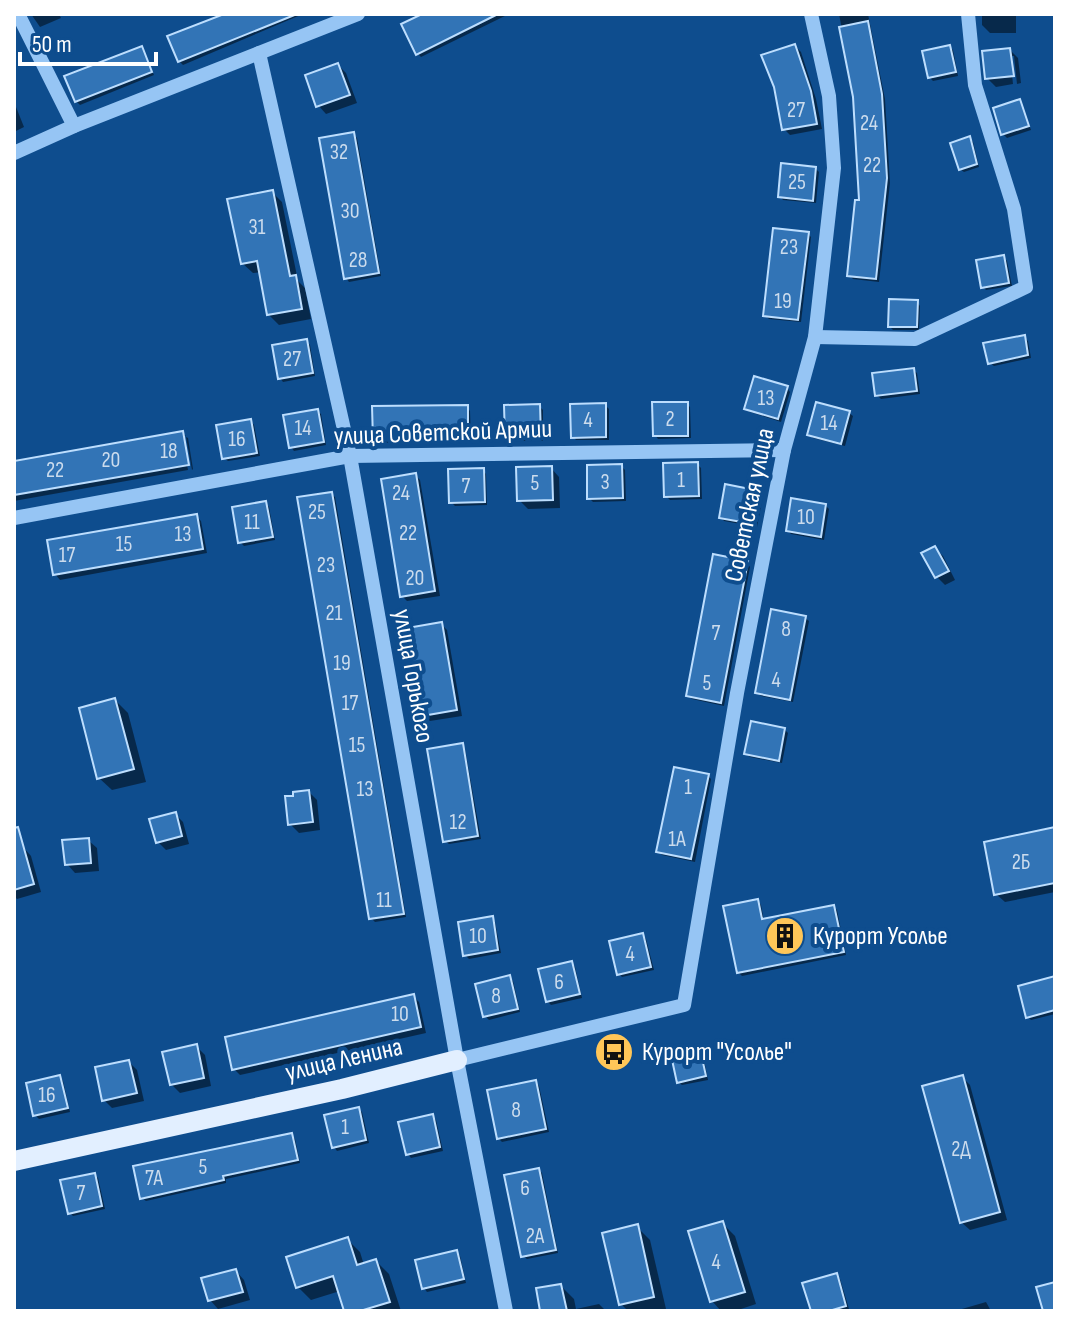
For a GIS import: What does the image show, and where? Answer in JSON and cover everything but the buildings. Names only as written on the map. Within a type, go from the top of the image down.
[{"type":"main road","name":"улица Ленина","points":[[14,1161],[342,1089],[457,1060]]},
{"type":"street","points":[[18,14],[74,126]]},
{"type":"street","points":[[14,153],[74,126],[358,14]]},
{"type":"street","name":"Советская улица","points":[[684,1005],[737,693],[784,450],[815,337],[834,168],[829,96],[811,14]]},
{"type":"street","points":[[815,337],[915,339],[1026,287],[1014,209],[975,85],[968,14]]},
{"type":"street","name":"улица Горького","points":[[259,53],[350,456],[457,1060],[506,1311]]},
{"type":"street","name":"улица Советской Армии","points":[[14,518],[350,456],[784,450]]},
{"type":"street","name":"улица Ленина","points":[[457,1060],[684,1005]]},
{"type":"place","name":"Курорт Усолье","points":[[785,936]]},
{"type":"place","name":"Курорт \"Усолье\"","points":[[614,1052]]}]
